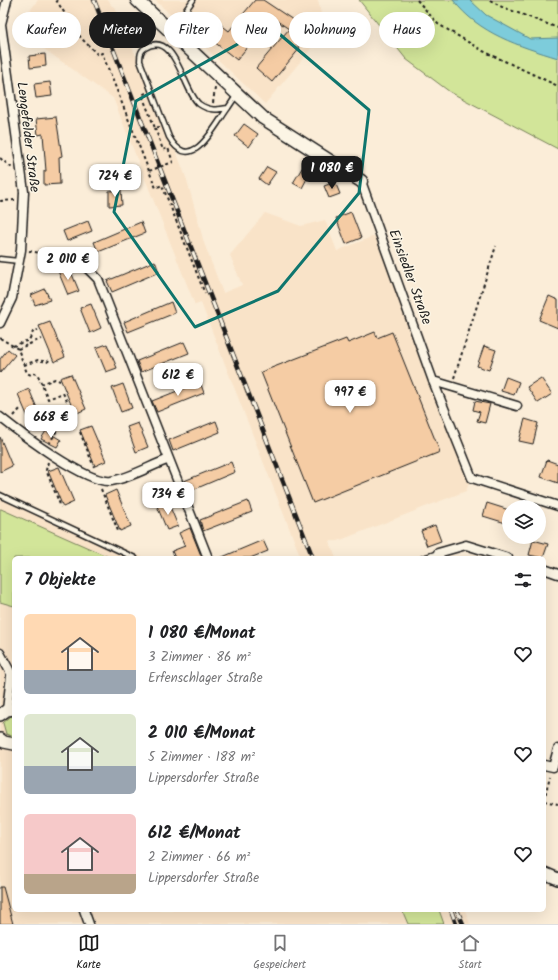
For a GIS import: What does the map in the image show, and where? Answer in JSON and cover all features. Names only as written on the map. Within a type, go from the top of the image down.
[{"type":"main road","points":[[137,0],[164,25]]},
{"type":"main road","points":[[188,48],[263,118],[361,181]]},
{"type":"street","name":"Lengefelder Straße","points":[[0,323],[12,298],[19,261],[23,199],[1,24],[7,0]]},
{"type":"street","name":"Einsiedler Straße","points":[[361,181],[433,381],[472,478],[558,506]]},
{"type":"street","points":[[87,268],[98,279],[207,556]]},
{"type":"street","points":[[433,381],[517,406]]},
{"type":"street","points":[[0,417],[48,452],[95,478],[110,481],[123,478],[169,459]]},
{"type":"street","points":[[439,555],[466,545],[502,556]]},
{"type":"street","points":[[546,570],[558,574]]},
{"type":"street","points":[[0,654],[12,676]]},
{"type":"street","points":[[7,711],[12,684]]},
{"type":"street","points":[[0,739],[4,742],[12,744]]},
{"type":"street","points":[[546,766],[552,767],[558,750]]},
{"type":"street","points":[[546,874],[558,879]]},
{"type":"street","points":[[85,912],[89,924]]},
{"type":"lane","points":[[184,12],[193,0]]},
{"type":"lane","points":[[228,108],[211,110],[197,103],[170,51],[161,45],[152,45],[143,48],[140,55],[140,62],[169,137],[175,147],[187,152],[196,150],[203,144],[238,94]]},
{"type":"lane","points":[[0,259],[19,261]]},
{"type":"lane","points":[[0,494],[131,556]]},
{"type":"path","points":[[56,0],[81,38],[98,55],[102,53],[156,188],[162,185],[205,294]]},
{"type":"path","points":[[417,0],[438,24],[483,51],[558,86]]},
{"type":"path","points":[[490,0],[502,7],[558,28]]},
{"type":"path","points":[[211,110],[217,76]]},
{"type":"path","points":[[142,95],[163,150],[175,147]]},
{"type":"path","points":[[155,128],[161,126]]},
{"type":"path","points":[[149,171],[173,162],[168,148]]},
{"type":"path","points":[[0,158],[21,175]]},
{"type":"path","points":[[0,201],[23,199]]},
{"type":"path","points":[[452,386],[496,246]]},
{"type":"path","points":[[36,252],[67,258],[87,268]]},
{"type":"path","points":[[13,346],[29,340],[33,332],[38,330]]},
{"type":"path","points":[[0,338],[18,349],[27,373],[31,375],[37,373],[48,399],[63,393],[67,401]]},
{"type":"path","points":[[18,349],[41,339]]},
{"type":"path","points":[[24,365],[38,360],[47,362],[51,359]]},
{"type":"path","points":[[41,384],[56,379],[60,381]]},
{"type":"path","points":[[8,423],[21,408]]},
{"type":"path","points":[[61,507],[46,470],[48,452],[59,422],[75,418],[72,411]]},
{"type":"path","points":[[80,432],[94,468],[95,478],[118,531]]},
{"type":"path","points":[[546,792],[552,767]]},
{"type":"path","points":[[546,801],[558,804]]},
{"type":"highlighted area","points":[[270,26],[369,110],[359,193],[278,291],[195,327],[114,212],[136,101]]},
{"type":"shaded area","points":[[38,0],[109,0],[111,5],[115,8],[117,12],[89,12],[89,48],[132,48],[166,125],[187,180],[204,243],[223,293],[242,285],[230,255],[265,213],[301,226],[325,220],[337,251],[379,234],[471,478],[466,491],[338,541],[329,541],[335,556],[300,556],[201,303],[195,305],[113,98],[43,48],[81,48],[81,12],[29,12]]},
{"type":"shaded area","points":[[155,0],[318,0],[321,12],[289,12],[289,48],[311,48],[265,104],[206,48],[223,48],[223,12],[168,12]]},
{"type":"shaded area","points":[[0,491],[141,556],[12,556],[12,912],[403,912],[408,924],[0,924]]},
{"type":"shaded area","points":[[440,912],[466,912],[470,924],[444,924]]},
{"type":"green space","points":[[359,0],[558,0],[558,149],[450,92],[406,59],[397,48],[435,48],[435,12],[379,12],[379,25],[371,15],[371,12],[369,12]]},
{"type":"green space","points":[[0,509],[107,556],[12,556],[12,605],[0,602]]},
{"type":"green space","points":[[12,716],[12,736],[6,734],[3,723]]},
{"type":"green space","points":[[403,912],[440,912],[444,924],[408,924]]},
{"type":"water","points":[[453,0],[470,0],[486,15],[530,39],[558,38],[558,58],[529,49],[487,30],[463,12]]},
{"type":"building","points":[[255,0],[263,0],[281,12],[245,12]]},
{"type":"building","points":[[281,12],[289,17],[289,29],[281,24]]},
{"type":"building","points":[[223,26],[229,31],[231,29],[231,48],[246,48],[237,60],[222,48]]},
{"type":"building","points":[[289,29],[289,48],[300,48],[272,82],[256,68],[273,48],[281,48],[281,38]]},
{"type":"building","points":[[45,54],[46,66],[30,68],[29,56]]},
{"type":"building","points":[[50,82],[52,96],[36,98],[34,84]]},
{"type":"building","points":[[56,117],[62,156],[59,157],[60,184],[44,185],[44,171],[46,171],[43,134],[38,135],[36,119]]},
{"type":"building","points":[[244,124],[258,134],[249,147],[235,136]]},
{"type":"building","points":[[267,167],[276,172],[267,185],[259,179]]},
{"type":"building","points":[[302,168],[310,173],[302,188],[293,183]]},
{"type":"building","points":[[335,182],[340,194],[329,198],[324,186]]},
{"type":"building","points":[[121,190],[122,205],[109,206],[109,191]]},
{"type":"building","points":[[351,212],[361,238],[346,244],[336,218]]},
{"type":"building","points":[[88,221],[92,231],[67,241],[63,231]]},
{"type":"building","points":[[141,222],[145,233],[98,252],[94,242]]},
{"type":"building","points":[[155,261],[159,272],[112,292],[107,281]]},
{"type":"building","points":[[69,267],[79,291],[68,295],[58,271]]},
{"type":"building","points":[[45,289],[50,300],[35,305],[31,295]]},
{"type":"building","points":[[549,296],[558,300],[558,328],[539,320]]},
{"type":"building","points":[[171,302],[175,313],[128,332],[124,322]]},
{"type":"building","points":[[91,304],[101,328],[90,333],[80,308]]},
{"type":"building","points":[[50,322],[65,357],[54,362],[39,326]]},
{"type":"building","points":[[375,332],[377,338],[392,332],[440,452],[313,503],[261,372],[346,339],[348,343]]},
{"type":"building","points":[[184,342],[189,353],[141,372],[137,361]]},
{"type":"building","points":[[107,344],[117,368],[106,372],[96,348]]},
{"type":"building","points":[[484,346],[496,350],[489,370],[477,366]]},
{"type":"building","points":[[8,349],[15,355],[0,373],[0,359]]},
{"type":"building","points":[[71,374],[86,409],[75,414],[60,378]]},
{"type":"building","points":[[506,377],[519,382],[514,395],[501,391]]},
{"type":"building","points":[[541,378],[552,394],[538,403],[527,387]]},
{"type":"building","points":[[200,382],[204,393],[157,412],[152,401]]},
{"type":"building","points":[[123,384],[132,408],[121,412],[112,388]]},
{"type":"building","points":[[29,389],[44,425],[33,429],[18,394]]},
{"type":"building","points":[[475,401],[490,404],[485,423],[477,421],[480,412],[473,410]]},
{"type":"building","points":[[525,419],[538,423],[533,444],[519,441]]},
{"type":"building","points":[[216,421],[220,432],[173,451],[169,440]]},
{"type":"building","points":[[138,423],[148,447],[136,452],[127,427]]},
{"type":"building","points":[[91,426],[106,461],[95,466],[80,430]]},
{"type":"building","points":[[46,431],[61,440],[57,447],[41,439]]},
{"type":"building","points":[[0,437],[12,466],[0,472]]},
{"type":"building","points":[[547,460],[558,464],[558,483],[541,477]]},
{"type":"building","points":[[231,462],[235,472],[188,492],[184,481]]},
{"type":"building","points":[[59,467],[74,502],[63,507],[48,471]]},
{"type":"building","points":[[116,490],[131,526],[120,531],[105,495]]},
{"type":"building","points":[[159,492],[162,502],[153,505],[150,495]]},
{"type":"building","points":[[248,501],[252,512],[203,531],[200,520]]},
{"type":"building","points":[[168,502],[178,526],[167,530],[157,506]]},
{"type":"building","points":[[487,503],[502,508],[502,522],[483,516]]},
{"type":"building","points":[[435,525],[441,541],[427,546],[421,531]]},
{"type":"building","points":[[190,528],[201,556],[174,556],[172,551],[185,546],[179,533]]},
{"type":"building","points":[[263,540],[268,551],[255,556],[225,556]]},
{"type":"building","points":[[532,544],[548,544],[544,556],[529,555]]},
{"type":"building","points":[[0,887],[3,887],[13,924],[0,924]]},
{"type":"railway","points":[[94,0],[312,556]]},
{"type":"railway","points":[[452,912],[456,924]]},
{"type":"railway","points":[[458,912],[463,924]]}]
